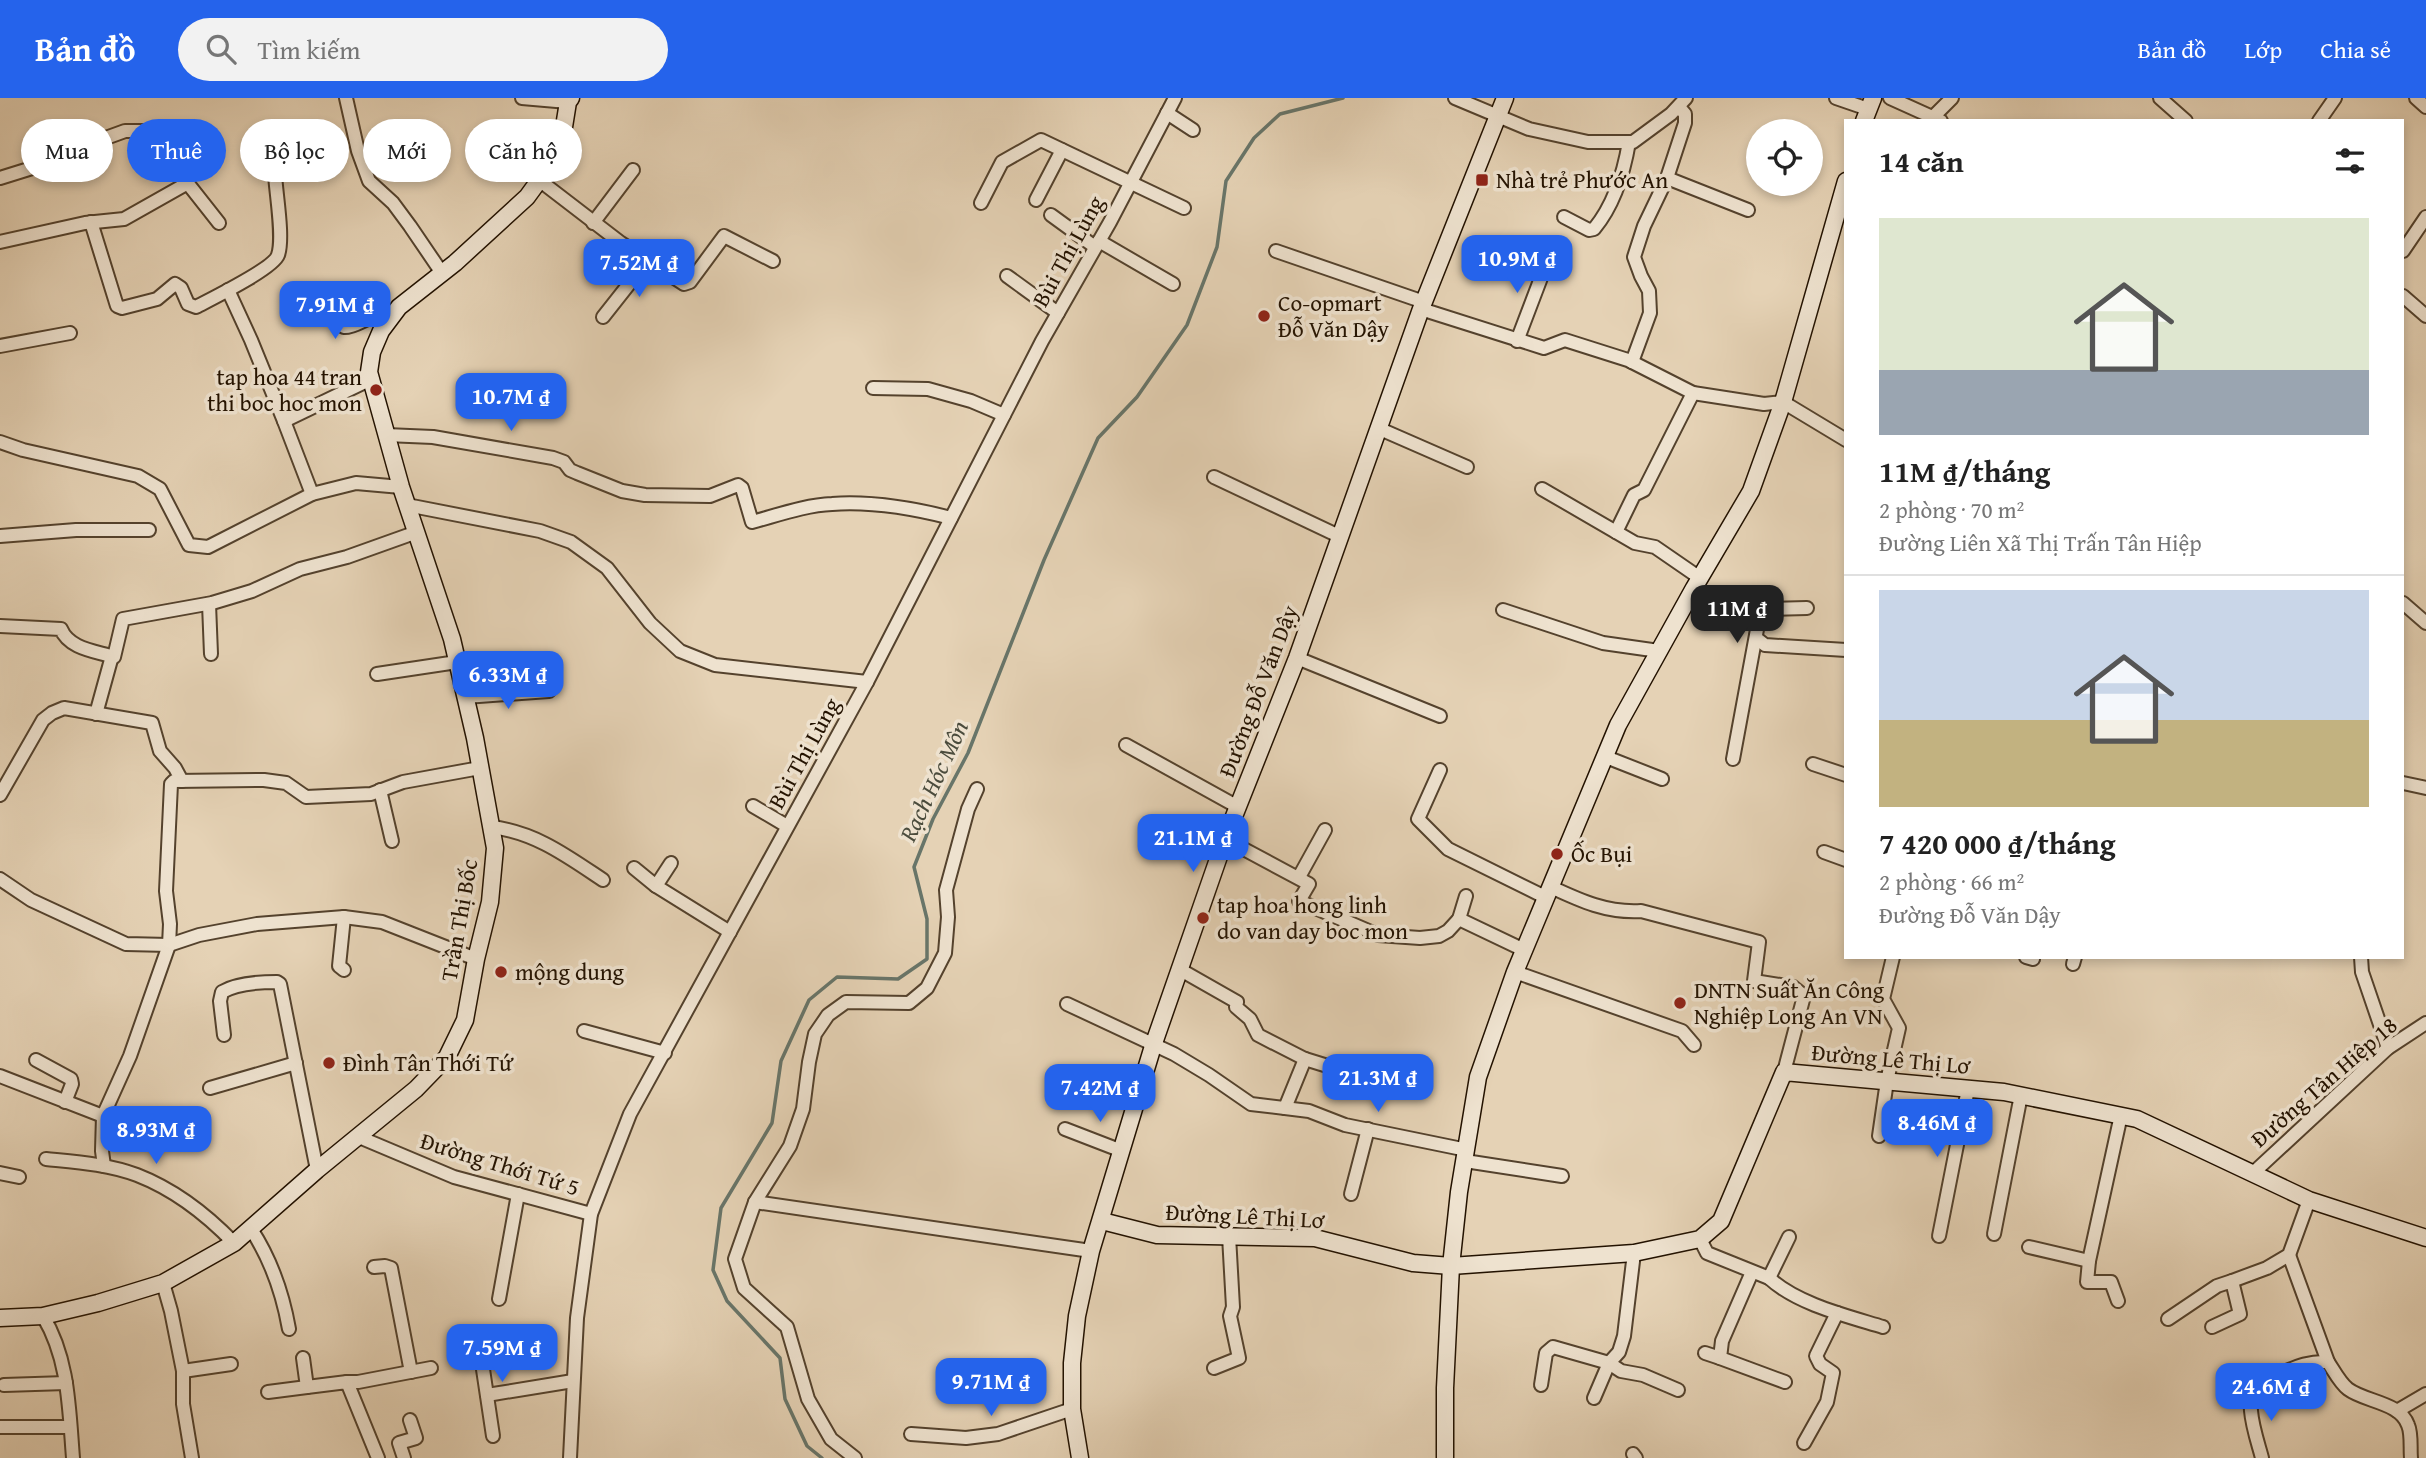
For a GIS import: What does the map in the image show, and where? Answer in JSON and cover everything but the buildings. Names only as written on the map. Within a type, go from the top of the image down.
[{"type":"street","points":[[346,98],[358,151],[369,181],[393,203],[442,273]]},
{"type":"street","points":[[522,98],[568,99]]},
{"type":"street","name":"Bùi Thị Lùng","points":[[570,1458],[581,1279],[591,1214],[631,1114],[867,682],[1004,415],[1175,98]]},
{"type":"street","points":[[1455,98],[1530,129],[1588,142],[1633,142],[1683,103],[1685,123],[1667,178],[1644,226],[1634,257],[1649,291],[1650,313],[1632,362]]},
{"type":"street","name":"Đường Đỗ Văn Dậy","points":[[1080,1458],[1072,1409],[1072,1363],[1077,1316],[1091,1251],[1102,1222],[1153,1046],[1225,839],[1297,658],[1423,305],[1505,98]]},
{"type":"street","points":[[1836,98],[1868,109]]},
{"type":"street","points":[[1890,98],[1937,119],[1952,98]]},
{"type":"street","points":[[2160,98],[2184,119]]},
{"type":"street","points":[[2320,119],[2335,98]]},
{"type":"street","points":[[2416,98],[2426,107]]},
{"type":"street","name":"Trần Thị Bốc","points":[[565,119],[568,99]]},
{"type":"street","points":[[1167,113],[1194,130]]},
{"type":"street","points":[[0,178],[61,159],[92,143],[125,131],[144,131],[219,223]]},
{"type":"street","points":[[981,203],[1002,162],[1041,140],[1184,208]]},
{"type":"street","points":[[1564,217],[1589,230],[1594,229],[1603,219],[1624,166],[1629,142]]},
{"type":"street","points":[[1037,200],[1062,150]]},
{"type":"street","points":[[593,223],[632,170]]},
{"type":"street","points":[[1667,178],[1748,210]]},
{"type":"street","points":[[91,222],[117,306],[122,308],[157,299],[175,284],[181,288],[188,304],[194,307],[274,263],[280,242],[276,182]]},
{"type":"street","name":"Trần Thị Bốc","points":[[0,1318],[43,1316],[163,1283],[234,1243],[317,1170],[416,1089],[447,1057],[465,1020],[490,902],[495,849],[457,662],[401,487],[369,372],[381,331],[399,307],[442,273],[527,197],[538,182]]},
{"type":"street","points":[[542,182],[593,223],[686,284],[724,236],[773,261]]},
{"type":"street","points":[[0,242],[91,222],[124,219],[187,184]]},
{"type":"street","points":[[1445,1458],[1445,1388],[1451,1266],[1459,1192],[1478,1077],[1515,972],[1618,725],[1751,491],[1783,402],[1844,188]]},
{"type":"street","points":[[1051,215],[1097,244],[1172,284]]},
{"type":"street","points":[[2404,250],[2426,217]]},
{"type":"street","points":[[1276,251],[1517,341],[1544,348],[1565,340],[1632,362],[1693,393],[1764,404],[1783,402],[1844,439]]},
{"type":"street","points":[[603,317],[648,260]]},
{"type":"street","points":[[1517,341],[1547,262]]},
{"type":"street","points":[[1007,276],[1058,313]]},
{"type":"street","points":[[228,290],[251,340],[312,494]]},
{"type":"street","points":[[332,295],[344,327],[353,327],[378,315],[384,316],[388,322]]},
{"type":"street","points":[[2404,297],[2426,316]]},
{"type":"street","points":[[0,346],[70,333]]},
{"type":"street","points":[[284,421],[371,379]]},
{"type":"street","points":[[873,388],[928,389],[971,401],[1004,415]]},
{"type":"street","points":[[1616,532],[1634,495],[1644,490],[1693,393]]},
{"type":"street","points":[[1380,429],[1467,467]]},
{"type":"street","points":[[386,435],[433,437],[553,458],[564,463],[571,471],[622,491],[645,495],[710,496],[738,485],[742,488],[752,522],[830,504],[890,506],[951,518]]},
{"type":"street","points":[[0,442],[23,450],[138,476],[160,488],[189,545],[196,547],[208,547],[312,494],[356,483],[401,487]]},
{"type":"street","points":[[1214,477],[1341,537]]},
{"type":"street","points":[[1542,489],[1635,542],[1655,547],[1697,583],[1756,618],[1756,638],[1733,759]]},
{"type":"street","points":[[407,505],[540,531],[571,541],[607,568],[650,623],[680,651],[715,665],[867,682]]},
{"type":"street","points":[[0,536],[76,530],[149,530]]},
{"type":"street","points":[[96,714],[123,619],[209,604],[252,591],[300,569],[347,557],[417,531]]},
{"type":"street","points":[[209,604],[211,654]]},
{"type":"street","points":[[2404,604],[2426,623]]},
{"type":"street","points":[[1758,624],[1773,609],[1807,608]]},
{"type":"street","points":[[1503,610],[1603,643],[1659,651]]},
{"type":"street","points":[[0,626],[61,629],[64,638],[76,645],[112,656]]},
{"type":"street","points":[[1756,638],[1765,645],[1844,650]]},
{"type":"street","points":[[1297,658],[1440,716]]},
{"type":"street","points":[[377,674],[457,662]]},
{"type":"street","points":[[465,697],[549,691]]},
{"type":"street","points":[[0,795],[43,720],[64,708],[152,723],[160,751],[182,781]]},
{"type":"street","points":[[1126,746],[1238,807]]},
{"type":"street","points":[[1606,757],[1662,779]]},
{"type":"street","points":[[1813,764],[1844,774]]},
{"type":"street","points":[[104,1166],[103,1116],[130,1056],[169,945],[170,924],[166,891],[170,788],[174,781],[264,780],[286,783],[306,797],[370,794],[403,782],[480,768]]},
{"type":"street","points":[[1440,770],[1418,819],[1448,849],[1549,893],[1590,906],[1624,912],[1641,911],[1759,942],[1754,981],[1793,988],[1804,996],[1784,1072]]},
{"type":"street","points":[[2404,783],[2426,788]]},
{"type":"street","points":[[855,1458],[831,1439],[808,1399],[787,1327],[744,1288],[735,1259],[755,1202],[790,1146],[803,1110],[815,1034],[828,1015],[846,1002],[909,1003],[927,988],[945,953],[947,890],[968,809],[977,789]]},
{"type":"street","points":[[380,790],[391,841]]},
{"type":"street","points":[[753,806],[787,826]]},
{"type":"street","points":[[491,827],[512,830],[549,845],[603,880]]},
{"type":"street","points":[[1299,877],[1325,830]]},
{"type":"street","points":[[1225,839],[1309,884],[1298,901],[1378,935],[1420,938],[1439,936],[1459,919],[1466,896]]},
{"type":"street","points":[[1824,852],[1844,859]]},
{"type":"street","points":[[656,886],[671,863]]},
{"type":"street","points":[[634,868],[656,886],[730,932]]},
{"type":"street","points":[[0,879],[31,900],[126,944],[169,945],[199,935],[257,924],[344,916],[382,922],[476,959]]},
{"type":"street","points":[[344,916],[340,964],[344,970]]},
{"type":"street","points":[[1459,919],[1524,950]]},
{"type":"street","points":[[1879,1136],[1886,1080],[1899,1028],[1883,999],[1893,959]]},
{"type":"street","points":[[2361,959],[2362,972],[2388,1048]]},
{"type":"street","points":[[1179,969],[1237,1002],[1236,1007],[1250,1019],[1258,1035],[1306,1059],[1334,1068]]},
{"type":"street","points":[[1515,972],[1682,1031],[1694,1045]]},
{"type":"street","points":[[224,1035],[220,1001],[222,992],[230,988],[277,982],[280,984],[317,1170]]},
{"type":"street","points":[[1067,1004],[1174,1054],[1251,1104],[1309,1111],[1345,1125],[1466,1156],[1562,1176]]},
{"type":"street","name":"Đường Tân Hiệp 18","points":[[2252,1174],[2388,1048],[2425,1025]]},
{"type":"street","points":[[584,1031],[665,1053]]},
{"type":"street","points":[[1285,1108],[1306,1059]]},
{"type":"street","points":[[36,1060],[71,1079],[72,1084],[65,1101]]},
{"type":"street","points":[[210,1088],[296,1063]]},
{"type":"street","name":"Đường Lê Thị Lơ","points":[[1102,1222],[1157,1235],[1315,1238],[1413,1264],[1451,1266],[1634,1253],[1700,1239],[1721,1221],[1784,1072],[2021,1095],[2137,1119],[2309,1200],[2426,1238]]},
{"type":"street","points":[[0,1076],[103,1116]]},
{"type":"street","points":[[1939,1236],[1968,1089]]},
{"type":"street","points":[[1994,1234],[2021,1095]]},
{"type":"street","points":[[2118,1301],[2111,1282],[2087,1282],[2089,1261],[2121,1115]]},
{"type":"street","points":[[1065,1129],[1122,1151]]},
{"type":"street","points":[[1351,1194],[1368,1129]]},
{"type":"street","name":"Đường Thới Tứ 5","points":[[359,1137],[453,1177],[591,1214]]},
{"type":"street","points":[[46,1159],[104,1166],[138,1175],[180,1198],[213,1221],[234,1243]]},
{"type":"street","points":[[0,1173],[19,1177]]},
{"type":"street","points":[[499,1299],[518,1194]]},
{"type":"street","points":[[2309,1200],[2290,1255],[2328,1362],[2346,1388],[2397,1411],[2409,1426],[2411,1458]]},
{"type":"street","points":[[755,1202],[1091,1251]]},
{"type":"street","points":[[251,1229],[261,1244],[276,1281],[289,1329]]},
{"type":"street","points":[[1214,1368],[1239,1358],[1230,1316],[1233,1307],[1229,1236]]},
{"type":"street","points":[[1769,1278],[1789,1237]]},
{"type":"street","points":[[1700,1239],[1707,1253],[1769,1278],[1779,1287],[1837,1313],[1883,1327]]},
{"type":"street","points":[[2029,1247],[2089,1261]]},
{"type":"street","points":[[1594,1398],[1609,1363],[1619,1352],[1624,1336],[1634,1253]]},
{"type":"street","points":[[2168,1319],[2217,1286],[2267,1268],[2290,1255]]},
{"type":"street","points":[[374,1267],[391,1268],[411,1372]]},
{"type":"street","points":[[1720,1358],[1722,1341],[1752,1272]]},
{"type":"street","points":[[2212,1327],[2241,1314],[2232,1281]]},
{"type":"street","points":[[163,1283],[183,1371],[183,1404],[192,1458]]},
{"type":"street","points":[[1804,1443],[1829,1395],[1833,1373],[1820,1364],[1816,1356],[1837,1313]]},
{"type":"street","points":[[43,1316],[60,1351],[73,1458]]},
{"type":"street","points":[[478,1336],[493,1436]]},
{"type":"street","points":[[1541,1385],[1546,1353],[1553,1347],[1609,1363],[1621,1371],[1643,1375],[1678,1390]]},
{"type":"street","points":[[1705,1353],[1785,1382]]},
{"type":"street","points":[[303,1358],[307,1387]]},
{"type":"street","points":[[2262,1458],[2250,1408],[2254,1390],[2260,1382],[2307,1362],[2328,1362]]},
{"type":"street","points":[[183,1371],[231,1364]]},
{"type":"street","points":[[268,1392],[358,1382],[430,1368]]},
{"type":"street","points":[[487,1395],[573,1381]]},
{"type":"street","points":[[347,1382],[378,1458]]},
{"type":"street","points":[[4,1385],[66,1383]]},
{"type":"street","points":[[2397,1411],[2426,1394]]},
{"type":"street","points":[[911,1434],[967,1438],[998,1434],[1072,1409]]},
{"type":"street","points":[[404,1458],[399,1443],[416,1438],[410,1420]]},
{"type":"street","points":[[0,1427],[70,1427]]},
{"type":"waterway","name":"Rạch Hóc Môn","points":[[822,1458],[807,1446],[785,1399],[780,1358],[727,1301],[713,1270],[721,1208],[772,1123],[781,1061],[809,1000],[837,977],[898,979],[927,959],[927,919],[914,867],[933,819],[968,753],[1044,560],[1098,438],[1137,397],[1187,325],[1217,247],[1226,181],[1254,138],[1280,114],[1343,98]]},
{"type":"place","name":"Nhà trẻ Phước An","points":[[1482,180]]},
{"type":"place","name":"Co-opmart Đỗ Văn Dậy","points":[[1264,316]]},
{"type":"place","name":"tap hoa 44 tran thi boc hoc mon","points":[[376,390]]},
{"type":"place","name":"Ốc Bụi","points":[[1557,854]]},
{"type":"place","name":"tap hoa hong linh do van day boc mon","points":[[1203,918]]},
{"type":"place","name":"mộng dung","points":[[501,972]]},
{"type":"place","name":"DNTN Suất Ăn Công Nghiệp Long An VN","points":[[1680,1003]]},
{"type":"place","name":"Đình Tân Thới Tứ","points":[[329,1063]]}]
